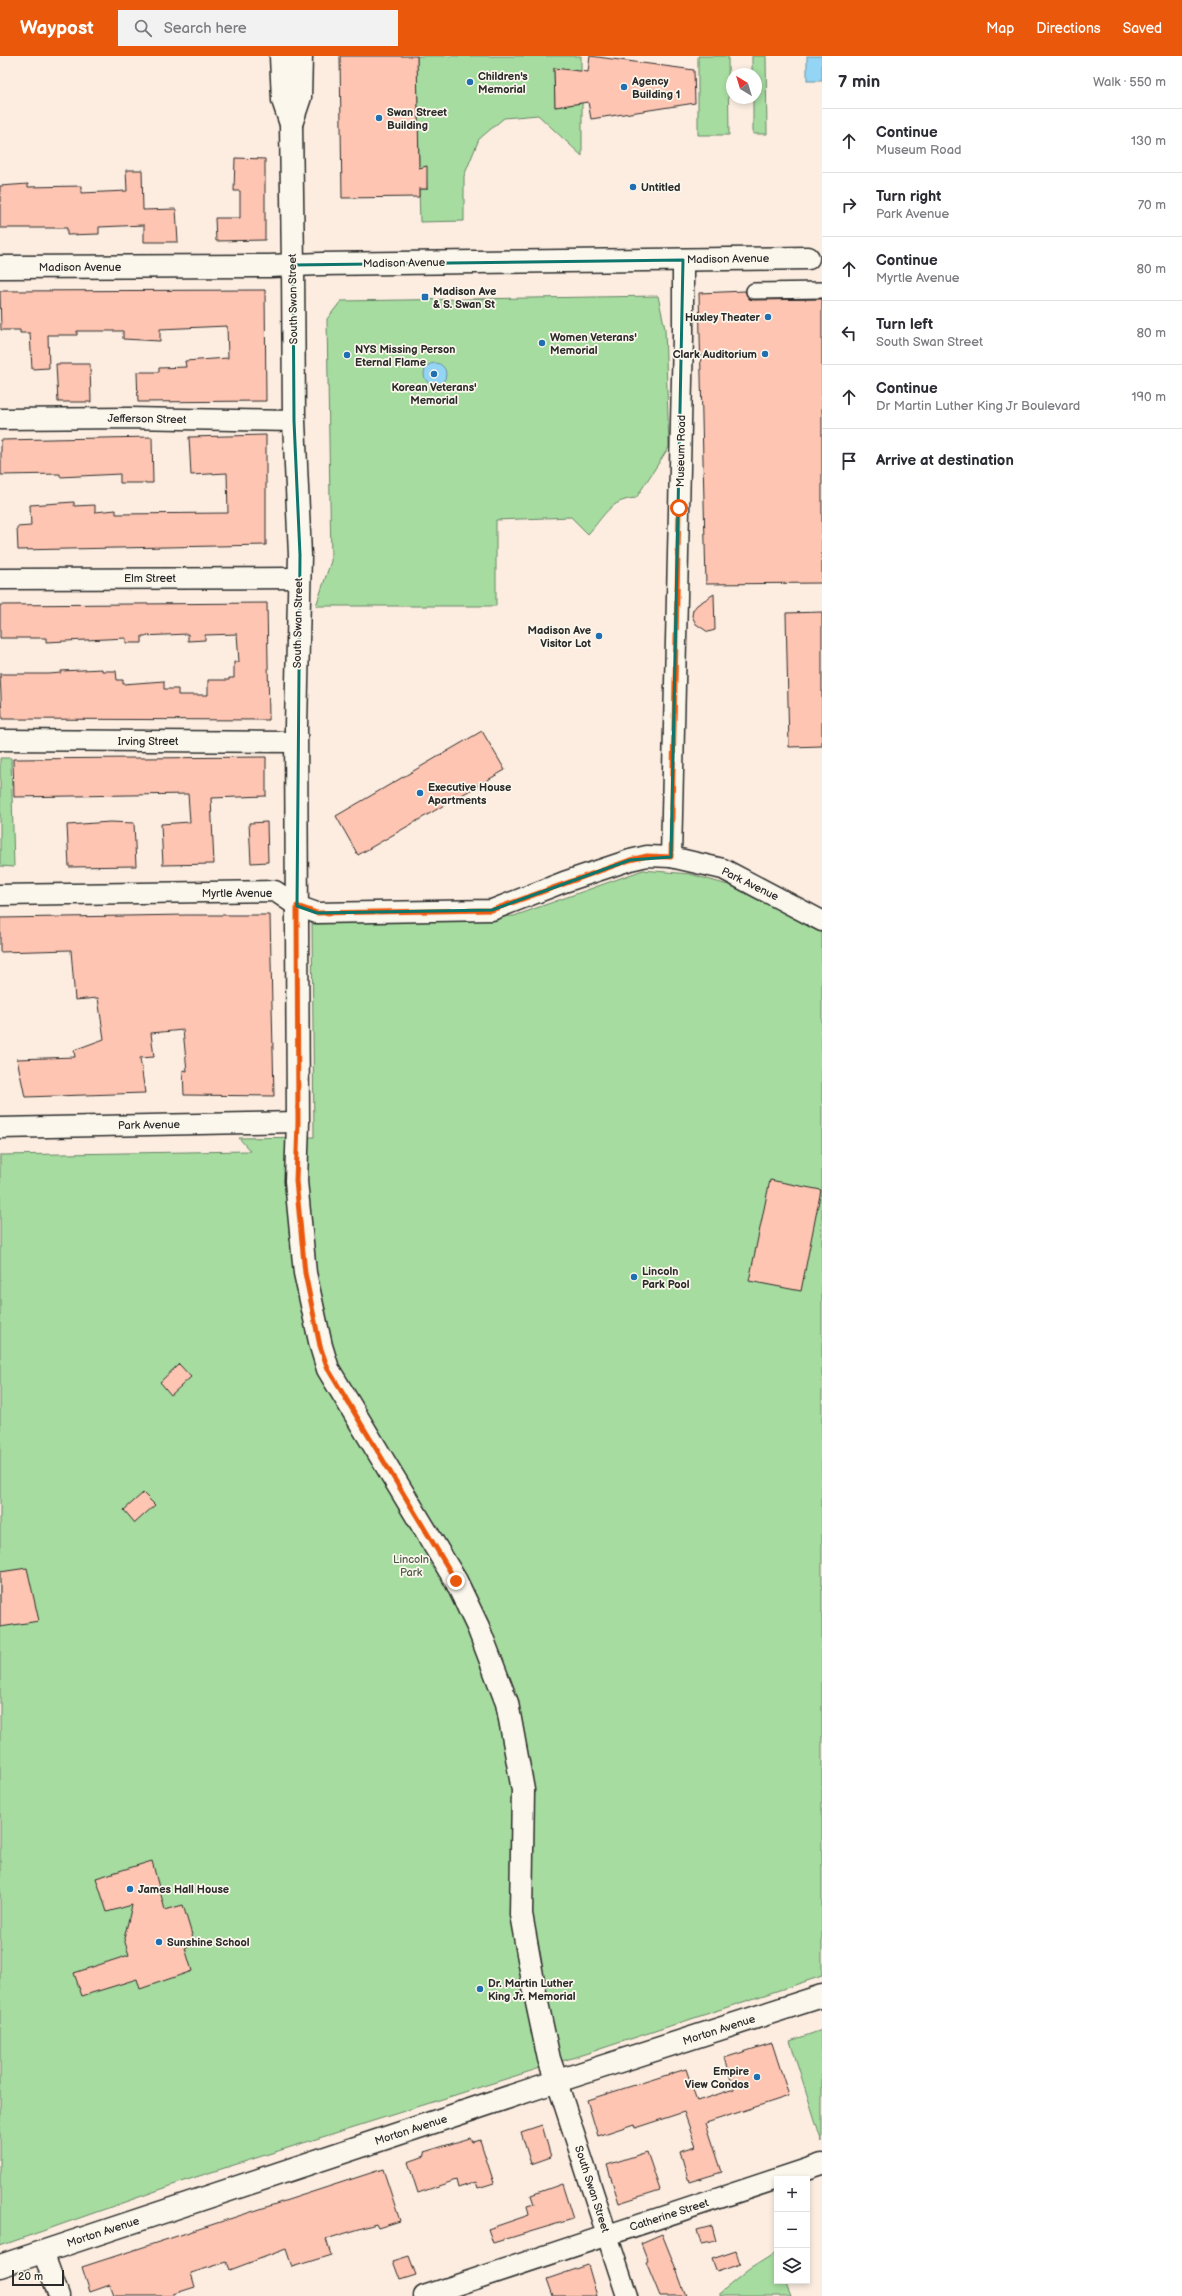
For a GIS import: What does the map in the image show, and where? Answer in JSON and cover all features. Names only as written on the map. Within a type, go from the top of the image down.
[{"type":"street","name":"South Swan Street","points":[[281,56],[283,100],[291,124],[294,421],[299,578],[296,742],[298,1122],[296,1181],[305,1273],[320,1346],[328,1369],[456,1581],[478,1627],[507,1703],[523,1790],[521,1914],[539,2013],[557,2082],[627,2296]]},
{"type":"street","name":"South Swan Street","points":[[291,124],[300,97],[301,56]]},
{"type":"street","name":"Madison Avenue","points":[[0,267],[293,265],[808,258]]},
{"type":"street","name":"Museum Road","points":[[671,857],[683,337],[683,260]]},
{"type":"street","points":[[754,291],[822,290]]},
{"type":"street","name":"Jefferson Street","points":[[0,419],[129,418],[294,421]]},
{"type":"street","name":"Elm Street","points":[[0,579],[299,578]]},
{"type":"street","name":"Irving Street","points":[[0,740],[296,742]]},
{"type":"street","name":"Park Avenue","points":[[492,910],[630,860],[647,856],[671,857],[723,869],[822,921]]},
{"type":"street","name":"Myrtle Avenue","points":[[0,895],[275,891],[297,906],[317,913],[492,910]]},
{"type":"street","name":"Park Avenue","points":[[0,1128],[298,1122]]},
{"type":"street","name":"Morton Avenue","points":[[0,2266],[822,1996]]},
{"type":"street","name":"Catherine Street","points":[[424,2296],[822,2164]]},
{"type":"street","points":[[43,2252],[59,2296]]},
{"type":"highlighted area","points":[[683,260],[671,857],[630,860],[492,910],[317,913],[297,906],[300,555],[294,421],[293,265]]},
{"type":"green space","points":[[417,56],[581,56],[581,72],[554,68],[555,107],[582,103],[582,156],[538,115],[504,118],[479,139],[464,176],[464,221],[420,222],[419,189],[427,189],[426,167],[419,168]]},
{"type":"green space","points":[[698,56],[728,56],[728,68],[726,68],[726,104],[729,104],[729,135],[698,135]]},
{"type":"green space","points":[[752,56],[766,56],[767,134],[753,134],[753,104],[762,104],[762,68],[752,68]]},
{"type":"green space","points":[[658,296],[665,329],[669,447],[636,498],[627,499],[613,506],[588,534],[571,517],[496,520],[496,606],[316,606],[331,561],[327,319],[341,301]]},
{"type":"green space","points":[[0,758],[11,758],[14,867],[0,866]]},
{"type":"green space","name":"Lincoln Park","points":[[643,870],[690,874],[735,887],[822,931],[822,1976],[591,2052],[196,2177],[0,2246],[0,1155],[250,1151],[239,1138],[314,1137],[312,924],[514,916]]},
{"type":"green space","points":[[822,2030],[822,2142],[790,2041]]},
{"type":"green space","points":[[774,2254],[774,2284],[786,2284],[791,2296],[720,2296],[720,2293],[748,2270]]},
{"type":"water","points":[[807,56],[822,56],[822,81],[807,81]]},
{"type":"water","points":[[435,363],[443,366],[446,374],[443,382],[435,385],[427,382],[424,374],[427,366]]},
{"type":"building","name":"Swan Street Building","points":[[340,56],[417,56],[419,168],[427,166],[427,189],[419,189],[419,197],[342,198]]},
{"type":"building","name":"Agency Building 1","points":[[590,56],[694,70],[695,103],[591,119],[588,102],[555,107],[554,68],[588,72]]},
{"type":"building","points":[[235,158],[265,159],[265,240],[216,241],[215,218],[240,218],[240,191],[234,191]]},
{"type":"building","points":[[126,170],[142,170],[143,210],[176,209],[178,242],[144,242],[144,225],[99,227],[99,234],[67,235],[67,228],[0,228],[0,186],[28,184],[28,187],[81,186],[81,193],[127,191]]},
{"type":"building","points":[[265,290],[266,401],[138,402],[137,372],[159,372],[159,368],[186,367],[185,361],[228,358],[227,326],[160,329],[160,341],[123,339],[123,331],[77,331],[77,335],[48,335],[49,368],[32,369],[30,333],[20,333],[20,330],[1,330],[0,291]]},
{"type":"building","points":[[745,291],[749,299],[754,300],[822,299],[822,583],[706,584],[699,293]]},
{"type":"building","points":[[56,364],[90,364],[91,402],[58,402]]},
{"type":"building","points":[[266,435],[266,545],[18,550],[17,527],[31,526],[30,505],[74,502],[74,506],[95,505],[95,512],[116,510],[116,514],[228,513],[227,473],[191,475],[189,437]]},
{"type":"building","points":[[152,437],[153,483],[120,483],[120,474],[60,477],[60,474],[1,475],[1,440]]},
{"type":"building","points":[[714,594],[715,630],[708,632],[696,624],[692,616],[693,610],[697,605]]},
{"type":"building","points":[[267,603],[269,720],[2,719],[0,674],[49,674],[61,673],[61,671],[102,669],[102,671],[116,671],[117,680],[123,680],[123,684],[164,681],[164,689],[178,689],[178,695],[208,695],[208,680],[229,680],[229,678],[234,678],[234,662],[239,662],[237,634],[205,635],[205,640],[188,641],[188,634],[142,636],[142,643],[126,643],[126,638],[46,642],[46,638],[0,638],[0,605]]},
{"type":"building","points":[[822,612],[822,746],[789,747],[786,613]]},
{"type":"building","name":"Executive House Apartments","points":[[482,731],[505,770],[358,855],[336,816]]},
{"type":"building","points":[[266,757],[266,796],[211,798],[214,864],[163,865],[161,824],[190,822],[188,794],[14,797],[13,759]]},
{"type":"building","points":[[110,822],[134,823],[136,866],[69,867],[67,825]]},
{"type":"building","points":[[267,822],[268,862],[251,863],[249,823]]},
{"type":"building","points":[[270,915],[274,1096],[184,1095],[183,1070],[187,1071],[183,1030],[151,1033],[154,1057],[140,1058],[145,1093],[25,1097],[17,1059],[75,1057],[74,1050],[104,1039],[98,998],[75,1000],[71,950],[0,952],[0,918]]},
{"type":"building","points":[[770,1180],[821,1190],[801,1291],[749,1281]]},
{"type":"building","points":[[179,1364],[191,1377],[171,1395],[160,1382]]},
{"type":"building","points":[[143,1493],[155,1505],[135,1523],[124,1510]]},
{"type":"building","points":[[27,1568],[39,1621],[0,1627],[0,1572]]},
{"type":"building","points":[[152,1861],[165,1910],[183,1905],[195,1945],[185,1948],[192,1971],[140,1989],[137,1979],[82,1996],[74,1973],[129,1955],[124,1939],[132,1905],[107,1912],[96,1878]]},
{"type":"building","points":[[772,2043],[789,2096],[706,2123],[722,2172],[689,2182],[680,2151],[696,2146],[684,2112],[635,2128],[634,2124],[598,2136],[587,2100],[686,2069],[697,2101],[734,2089],[724,2058]]},
{"type":"building","points":[[542,2125],[551,2157],[531,2164],[521,2132]]},
{"type":"building","points":[[470,2138],[472,2142],[480,2140],[494,2183],[478,2188],[476,2182],[458,2188],[456,2180],[418,2193],[408,2162],[425,2156],[424,2152]]},
{"type":"building","points":[[647,2152],[660,2190],[619,2203],[607,2165]]},
{"type":"building","points":[[383,2169],[400,2221],[378,2228],[376,2224],[326,2239],[331,2255],[292,2267],[286,2249],[230,2270],[227,2262],[191,2273],[195,2287],[173,2294],[174,2296],[114,2296],[110,2285],[90,2292],[82,2267]]},
{"type":"building","points":[[562,2184],[573,2219],[493,2243],[488,2229],[529,2215],[527,2206],[534,2204],[531,2195]]},
{"type":"building","points":[[712,2226],[716,2241],[701,2244],[697,2230]]},
{"type":"building","points":[[662,2234],[686,2296],[660,2296],[646,2262],[648,2261],[641,2243]]},
{"type":"building","points":[[736,2251],[740,2264],[717,2272],[712,2259]]},
{"type":"building","points":[[409,2256],[416,2275],[400,2280],[393,2261]]},
{"type":"building","points":[[588,2265],[597,2296],[553,2296],[547,2279]]},
{"type":"place","name":"Children's Memorial","points":[[470,82]]},
{"type":"place","name":"Agency Building 1","points":[[624,87]]},
{"type":"place","name":"Swan Street Building","points":[[379,118]]},
{"type":"place","name":"Untitled","points":[[633,187]]},
{"type":"place","name":"Madison Ave & S. Swan St","points":[[425,297]]},
{"type":"place","name":"Huxley Theater","points":[[768,317]]},
{"type":"place","name":"Women Veterans' Memorial","points":[[542,343]]},
{"type":"place","name":"Clark Auditorium","points":[[765,354]]},
{"type":"place","name":"NYS Missing Person Eternal Flame","points":[[347,355]]},
{"type":"place","name":"Korean Veterans' Memorial","points":[[434,374]]},
{"type":"place","name":"Madison Ave Visitor Lot","points":[[599,636]]},
{"type":"place","name":"Executive House Apartments","points":[[420,793]]},
{"type":"place","name":"Lincoln Park Pool","points":[[634,1277]]},
{"type":"place","name":"James Hall House","points":[[130,1889]]},
{"type":"place","name":"Sunshine School","points":[[159,1942]]},
{"type":"place","name":"Dr. Martin Luther King Jr. Memorial","points":[[480,1989]]},
{"type":"place","name":"Empire View Condos","points":[[757,2077]]},
{"type":"route","points":[[456,1581],[328,1369],[320,1346],[316,1318],[305,1273],[296,1181],[298,1122],[297,906],[317,913],[492,910],[564,882],[630,860],[647,856],[671,857],[679,508]]}]
